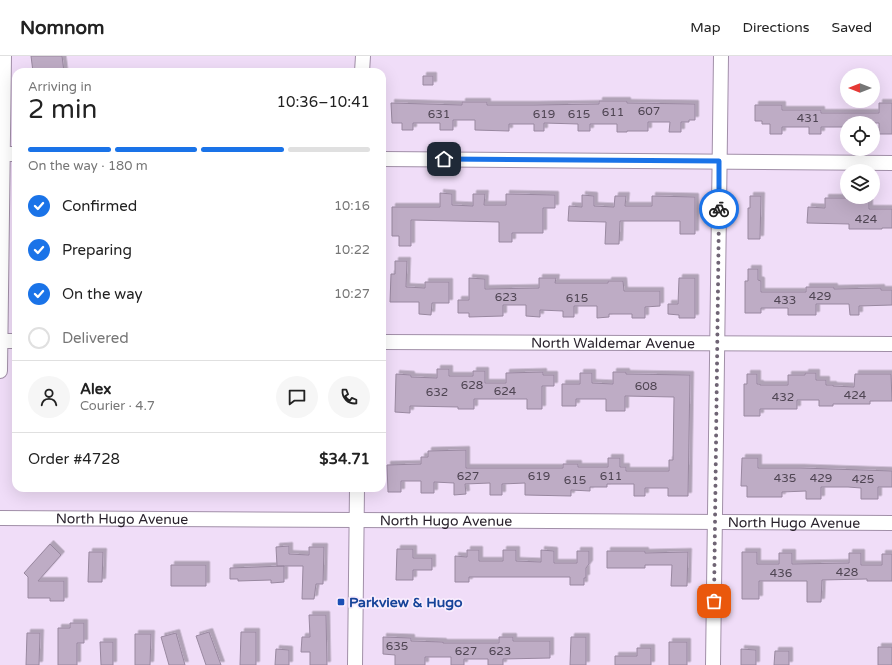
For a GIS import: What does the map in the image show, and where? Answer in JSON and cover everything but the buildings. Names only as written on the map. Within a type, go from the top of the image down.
[{"type":"street","points":[[0,371],[0,341],[9,154],[4,56]]},
{"type":"street","points":[[362,68],[363,56]]},
{"type":"street","points":[[713,665],[721,56]]},
{"type":"street","points":[[386,159],[892,163]]},
{"type":"street","points":[[0,341],[12,341]]},
{"type":"street","name":"North Waldemar Avenue","points":[[386,342],[892,344]]},
{"type":"street","points":[[355,665],[357,492]]},
{"type":"street","name":"North Hugo Avenue","points":[[0,518],[892,523]]},
{"type":"way so far","points":[[714,601],[719,209]]},
{"type":"place","name":"Parkview & Hugo","points":[[341,602]]},
{"type":"route","points":[[444,159],[719,161],[719,209]]}]
